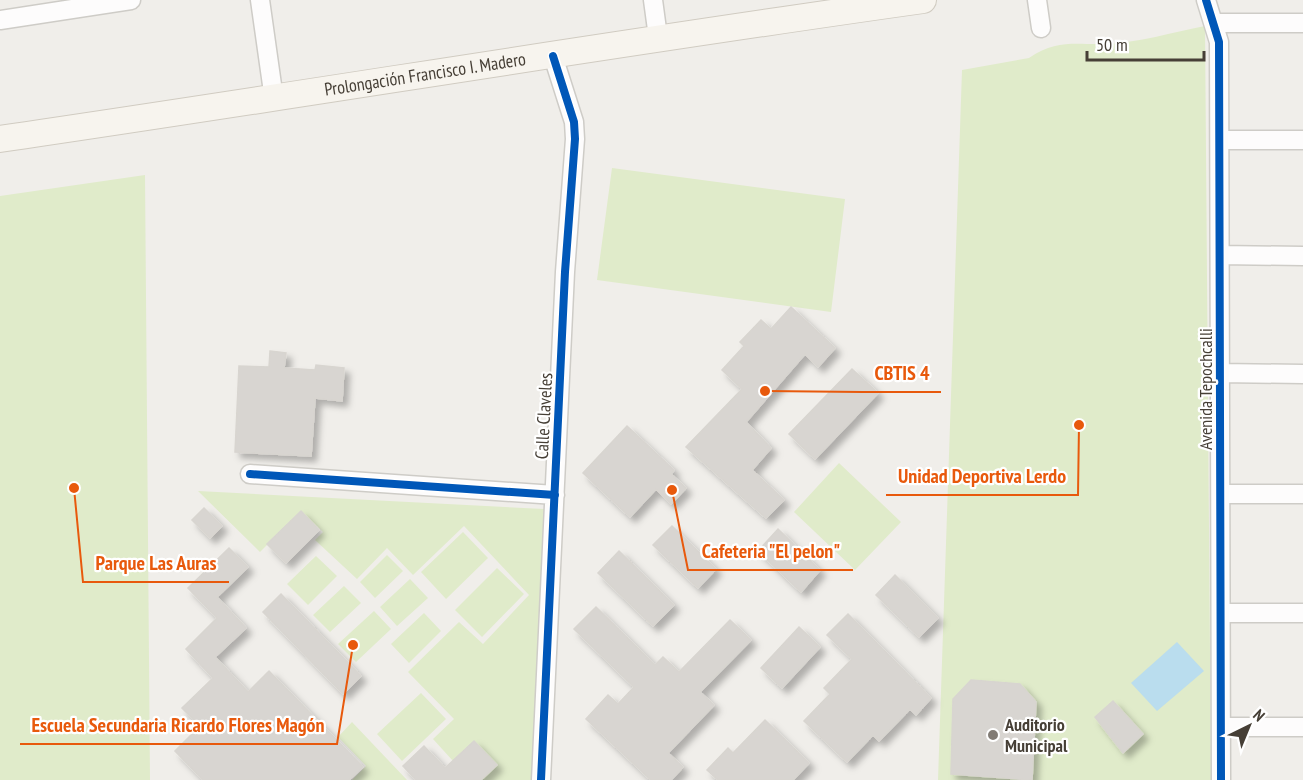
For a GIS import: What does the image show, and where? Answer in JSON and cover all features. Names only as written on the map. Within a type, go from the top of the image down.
[{"type":"main road","name":"Prolongación Francisco I. Madero","points":[[0,139],[553,57],[658,37],[923,0]]},
{"type":"street","points":[[0,20],[131,0]]},
{"type":"street","points":[[260,0],[274,99]]},
{"type":"street","points":[[653,0],[658,37]]},
{"type":"street","points":[[1037,0],[1041,28]]},
{"type":"street","name":"Avenida Tepochcalli","points":[[1206,0],[1219,42],[1221,780]]},
{"type":"street","points":[[1215,23],[1303,23]]},
{"type":"street","name":"Calle Claveles","points":[[541,780],[575,139],[574,122],[553,57]]},
{"type":"street","points":[[1220,140],[1303,140]]},
{"type":"street","points":[[1220,255],[1303,256]]},
{"type":"street","points":[[1221,373],[1303,374]]},
{"type":"street","points":[[250,474],[555,495]]},
{"type":"street","points":[[1221,494],[1303,494]]},
{"type":"street","points":[[1221,613],[1303,613]]},
{"type":"street","points":[[1222,727],[1303,727]]},
{"type":"green space","points":[[1205,26],[1211,780],[938,780],[962,70],[1029,58],[1057,45],[1130,42]]},
{"type":"green space","points":[[612,168],[845,199],[831,312],[597,280]]},
{"type":"green space","points":[[145,175],[150,780],[0,780],[0,196]]},
{"type":"green space","points":[[839,463],[901,522],[855,570],[794,512]]},
{"type":"green space","points":[[198,491],[544,509],[533,780],[481,780],[496,765],[453,761],[433,739],[454,719],[408,672],[459,622],[483,644],[529,595],[464,526],[413,575],[387,548],[357,579],[315,540],[323,532],[301,511],[260,552]]},
{"type":"green space","points":[[463,532],[488,558],[446,599],[421,572]]},
{"type":"green space","points":[[387,555],[403,571],[375,598],[360,582]]},
{"type":"green space","points":[[316,556],[337,576],[308,605],[287,584]]},
{"type":"green space","points":[[497,568],[524,594],[482,637],[455,610]]},
{"type":"green space","points":[[410,579],[428,598],[397,626],[380,607]]},
{"type":"green space","points":[[344,586],[361,603],[330,632],[313,615]]},
{"type":"green space","points":[[374,611],[391,629],[356,662],[338,644]]},
{"type":"green space","points":[[424,613],[441,631],[409,663],[391,644]]},
{"type":"green space","points":[[421,693],[446,719],[402,761],[377,734]]},
{"type":"green space","points":[[352,722],[407,780],[352,780],[366,766],[338,737]]},
{"type":"water","points":[[1177,642],[1204,671],[1157,711],[1131,683]]},
{"type":"building","points":[[791,307],[835,348],[818,367],[805,354],[746,422],[771,448],[752,470],[784,500],[766,518],[686,447],[742,389],[722,370],[744,346],[740,342],[761,320],[771,329]]},
{"type":"building","points":[[270,351],[286,353],[284,368],[315,370],[316,365],[344,368],[342,401],[315,398],[311,456],[235,452],[239,366],[269,367]]},
{"type":"building","points":[[852,369],[878,393],[815,459],[789,434]]},
{"type":"building","points":[[627,426],[674,470],[671,474],[686,488],[671,504],[656,489],[630,517],[583,473]]},
{"type":"building","points":[[204,508],[222,526],[210,538],[192,520]]},
{"type":"building","points":[[301,511],[319,530],[286,563],[267,544]]},
{"type":"building","points":[[672,526],[716,569],[698,588],[653,545]]},
{"type":"building","points":[[778,529],[820,570],[801,592],[758,551]]},
{"type":"building","points":[[229,548],[248,567],[217,597],[246,628],[215,657],[248,692],[269,671],[363,767],[349,780],[203,780],[175,751],[200,726],[182,708],[213,678],[186,649],[217,618],[188,588]]},
{"type":"building","points":[[619,551],[674,605],[653,626],[598,573]]},
{"type":"building","points":[[895,575],[938,618],[919,637],[876,595]]},
{"type":"building","points":[[281,594],[361,676],[343,694],[263,612]]},
{"type":"building","points":[[596,607],[655,665],[663,657],[679,672],[730,620],[751,640],[700,692],[714,705],[668,753],[683,767],[671,780],[651,780],[586,719],[608,695],[618,704],[634,687],[574,629]]},
{"type":"building","points":[[848,614],[931,698],[916,715],[910,709],[879,741],[873,735],[847,762],[804,721],[830,694],[824,688],[852,659],[827,635]]},
{"type":"building","points":[[799,627],[820,647],[782,688],[761,668]]},
{"type":"building","name":"Auditorio Municipal","points":[[971,680],[1020,684],[1036,702],[1032,780],[951,774],[953,699]]},
{"type":"building","points":[[1113,701],[1143,734],[1123,753],[1095,717]]},
{"type":"building","points":[[765,720],[809,763],[793,780],[718,780],[707,770],[728,748],[733,753]]},
{"type":"building","points":[[474,741],[497,765],[481,780],[416,780],[403,766],[424,746],[445,768]]},
{"type":"cycle path","points":[[1206,0],[1219,42],[1221,780]]},
{"type":"cycle path","points":[[541,780],[565,272],[575,139],[574,122],[553,56]]},
{"type":"cycle path","points":[[250,474],[555,495]]},
{"type":"place","name":"CBTIS 4","points":[[765,391]]},
{"type":"place","name":"Unidad Deportiva Lerdo","points":[[1079,425]]},
{"type":"place","name":"Parque Las Auras","points":[[74,488]]},
{"type":"place","name":"Cafeteria \"El pelon\"","points":[[672,490]]},
{"type":"place","name":"Escuela Secundaria Ricardo Flores Magón","points":[[353,645]]},
{"type":"place","name":"Auditorio Municipal","points":[[993,735]]}]
